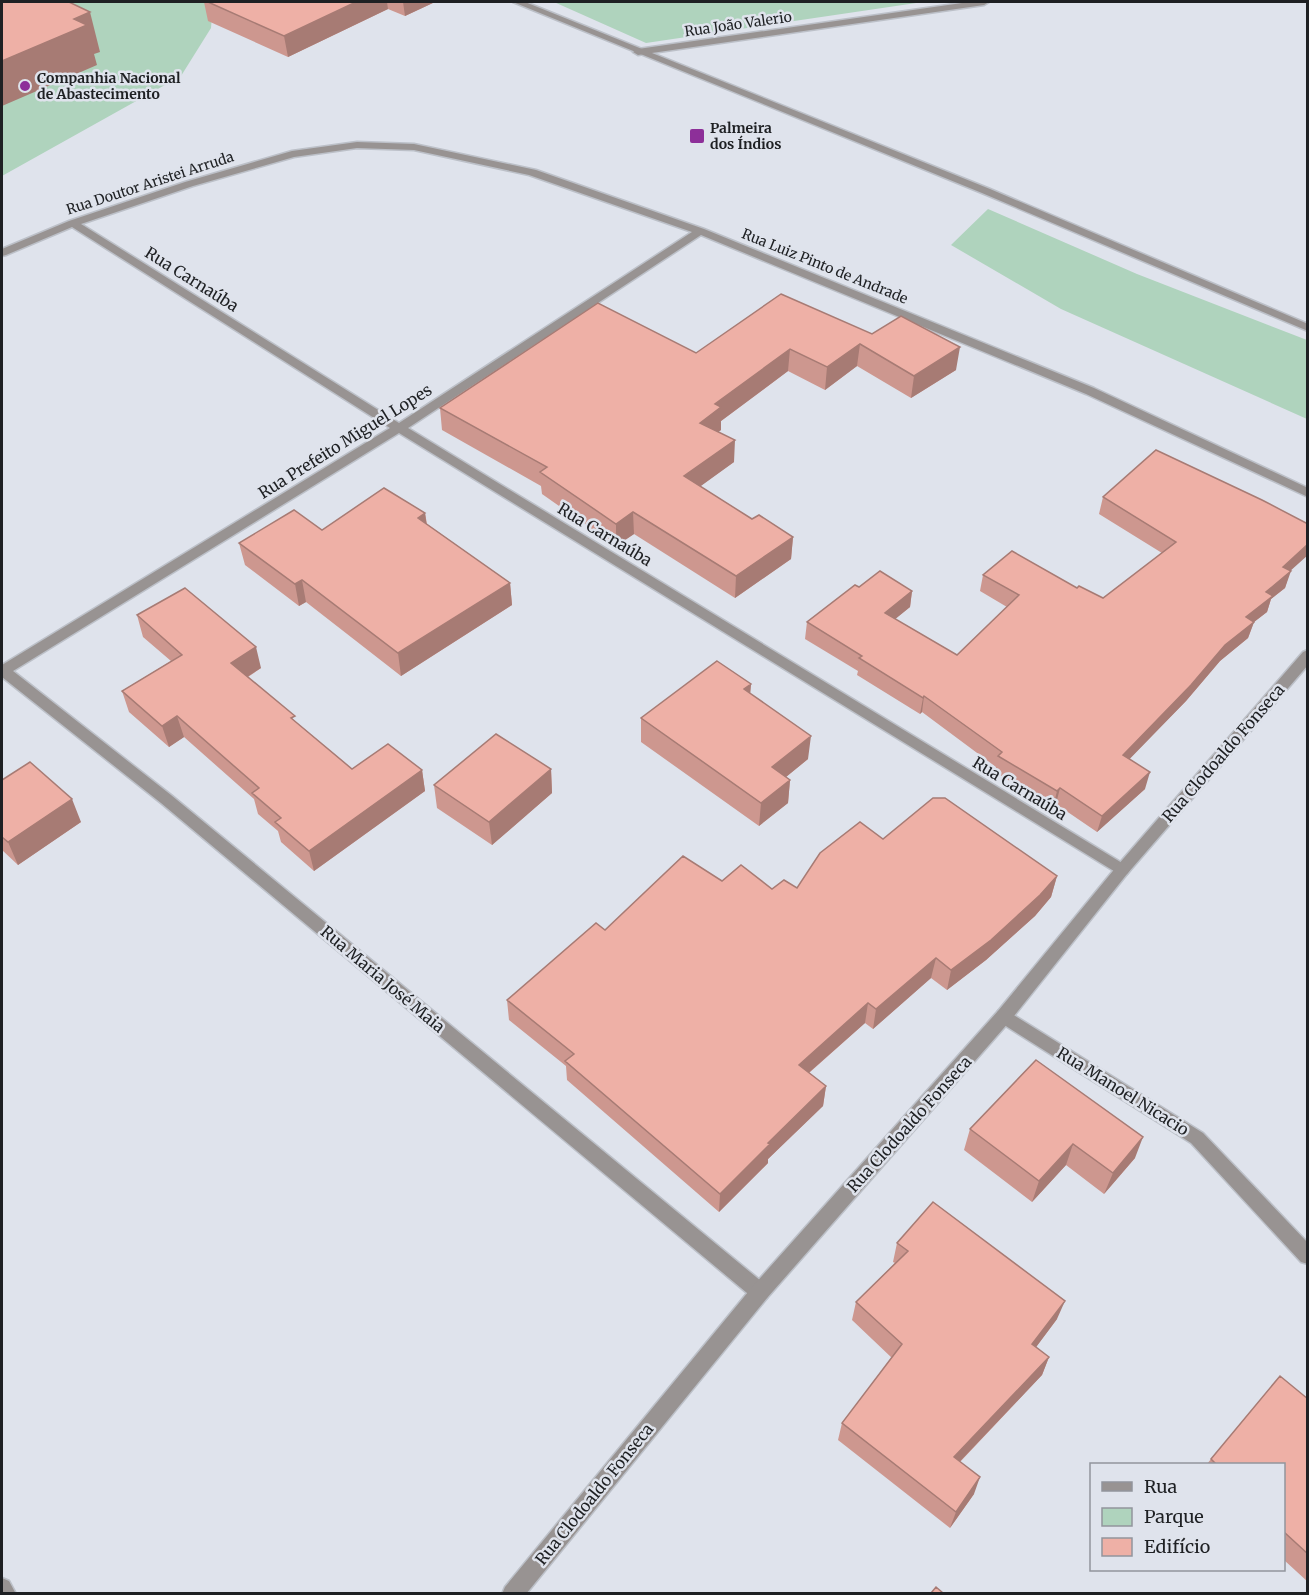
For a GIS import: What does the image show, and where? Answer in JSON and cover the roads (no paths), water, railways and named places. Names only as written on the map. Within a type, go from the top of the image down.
[{"type":"street","points":[[518,2],[986,191],[1308,328]]},
{"type":"street","name":"Rua João Valerio","points":[[638,52],[984,2]]},
{"type":"street","name":"Rua Luiz Pinto de Andrade","points":[[310,150],[357,145],[414,147],[532,172],[700,231],[1090,391],[1308,493]]},
{"type":"street","name":"Rua Doutor Aristei Arruda","points":[[2,253],[73,223],[189,184],[310,150]]},
{"type":"street","name":"Rua Carnaúba","points":[[73,223],[399,428],[1122,870]]},
{"type":"street","name":"Rua Prefeito Miguel Lopes","points":[[2,671],[399,428],[700,231]]},
{"type":"street","name":"Rua Clodoaldo Fonseca","points":[[512,1593],[760,1292],[1004,1016],[1122,870],[1308,655]]},
{"type":"street","name":"Rua Maria José Maia","points":[[2,671],[166,799],[760,1292]]},
{"type":"street","name":"Rua Manoel Nicacio","points":[[1004,1016],[1197,1138],[1308,1256]]},
{"type":"street","points":[[2,1588],[6,1593]]},
{"type":"place","name":"Companhia Nacional de Abastecimento","points":[[25,86]]},
{"type":"place","name":"Palmeira dos Índios","points":[[697,136]]}]
